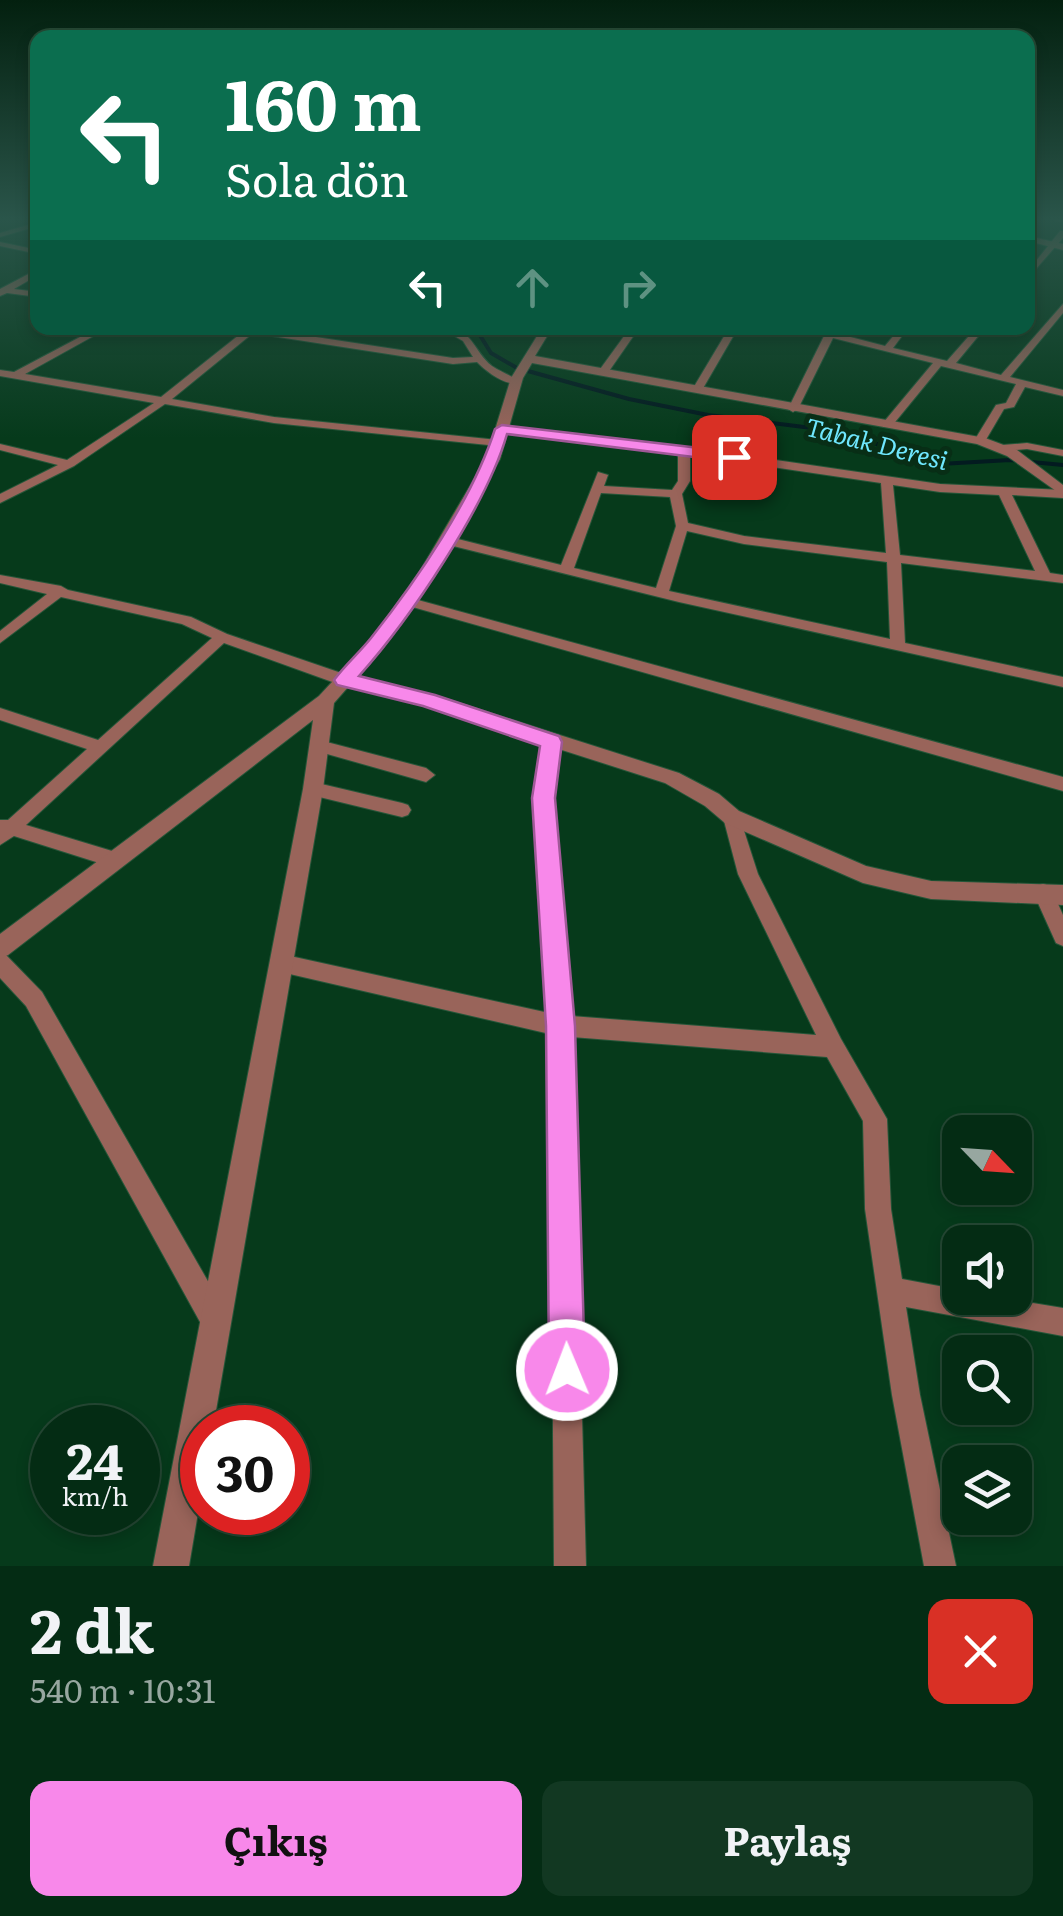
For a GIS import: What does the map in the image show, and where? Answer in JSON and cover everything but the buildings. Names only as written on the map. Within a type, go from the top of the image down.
[{"type":"street","points":[[4,292],[30,294]]},
{"type":"street","points":[[1003,379],[1063,306]]},
{"type":"street","points":[[0,389],[91,335]]},
{"type":"street","points":[[0,499],[70,464],[166,402],[241,335]]},
{"type":"street","points":[[292,335],[453,361],[479,359],[523,371],[603,372],[980,442],[1007,450],[1037,469],[1063,493]]},
{"type":"street","points":[[460,335],[468,339],[479,359]]},
{"type":"street","points":[[0,948],[325,701],[376,644],[446,540],[492,460],[539,335]]},
{"type":"street","points":[[603,372],[629,335]]},
{"type":"street","points":[[697,390],[728,335]]},
{"type":"street","points":[[793,410],[829,335]]},
{"type":"street","points":[[844,335],[1063,393]]},
{"type":"street","points":[[888,348],[898,335]]},
{"type":"street","points":[[887,426],[974,335]]},
{"type":"street","points":[[0,373],[274,420],[684,452],[1004,492],[1063,493]]},
{"type":"street","points":[[980,442],[1000,407],[1010,405],[1021,384]]},
{"type":"street","points":[[1007,450],[1018,445],[1058,452],[1063,438]]},
{"type":"street","points":[[0,447],[70,464]]},
{"type":"street","points":[[660,594],[682,526],[676,494],[684,481],[684,452]]},
{"type":"street","points":[[886,479],[898,644]]},
{"type":"street","points":[[566,570],[600,482],[676,494]]},
{"type":"street","points":[[1004,492],[1044,576]]},
{"type":"street","points":[[682,526],[744,540],[1063,579]]},
{"type":"street","points":[[446,540],[660,594],[1063,682]]},
{"type":"street","points":[[0,579],[186,620],[222,637],[344,680],[428,700],[672,778],[712,800],[732,817],[862,874],[930,890],[1053,893],[1063,938]]},
{"type":"street","points":[[0,638],[61,590]]},
{"type":"street","points":[[407,601],[1063,784]]},
{"type":"street","points":[[3,830],[222,637]]},
{"type":"street","points":[[171,1566],[313,789],[325,701]]},
{"type":"street","points":[[0,714],[101,747]]},
{"type":"street","points":[[551,742],[543,798],[561,1026],[570,1566]]},
{"type":"street","points":[[319,746],[426,775]]},
{"type":"street","points":[[313,789],[402,810]]},
{"type":"street","points":[[732,817],[748,874],[833,1047],[875,1119],[878,1210],[906,1395],[940,1566]]},
{"type":"street","points":[[3,830],[115,860]]},
{"type":"street","points":[[0,963],[34,1000],[216,1322]]},
{"type":"street","points":[[281,964],[561,1026],[833,1047]]},
{"type":"street","points":[[892,1291],[1063,1322]]},
{"type":"waterway","name":"Tabak Deresi","points":[[480,335],[491,353],[517,368],[629,399],[708,415],[836,431],[940,464],[1010,460],[1063,465]]},
{"type":"route","points":[[567,1370],[561,1026],[543,798],[551,742],[428,700],[344,680],[376,644],[428,572],[492,460],[502,429],[734,457]]}]
